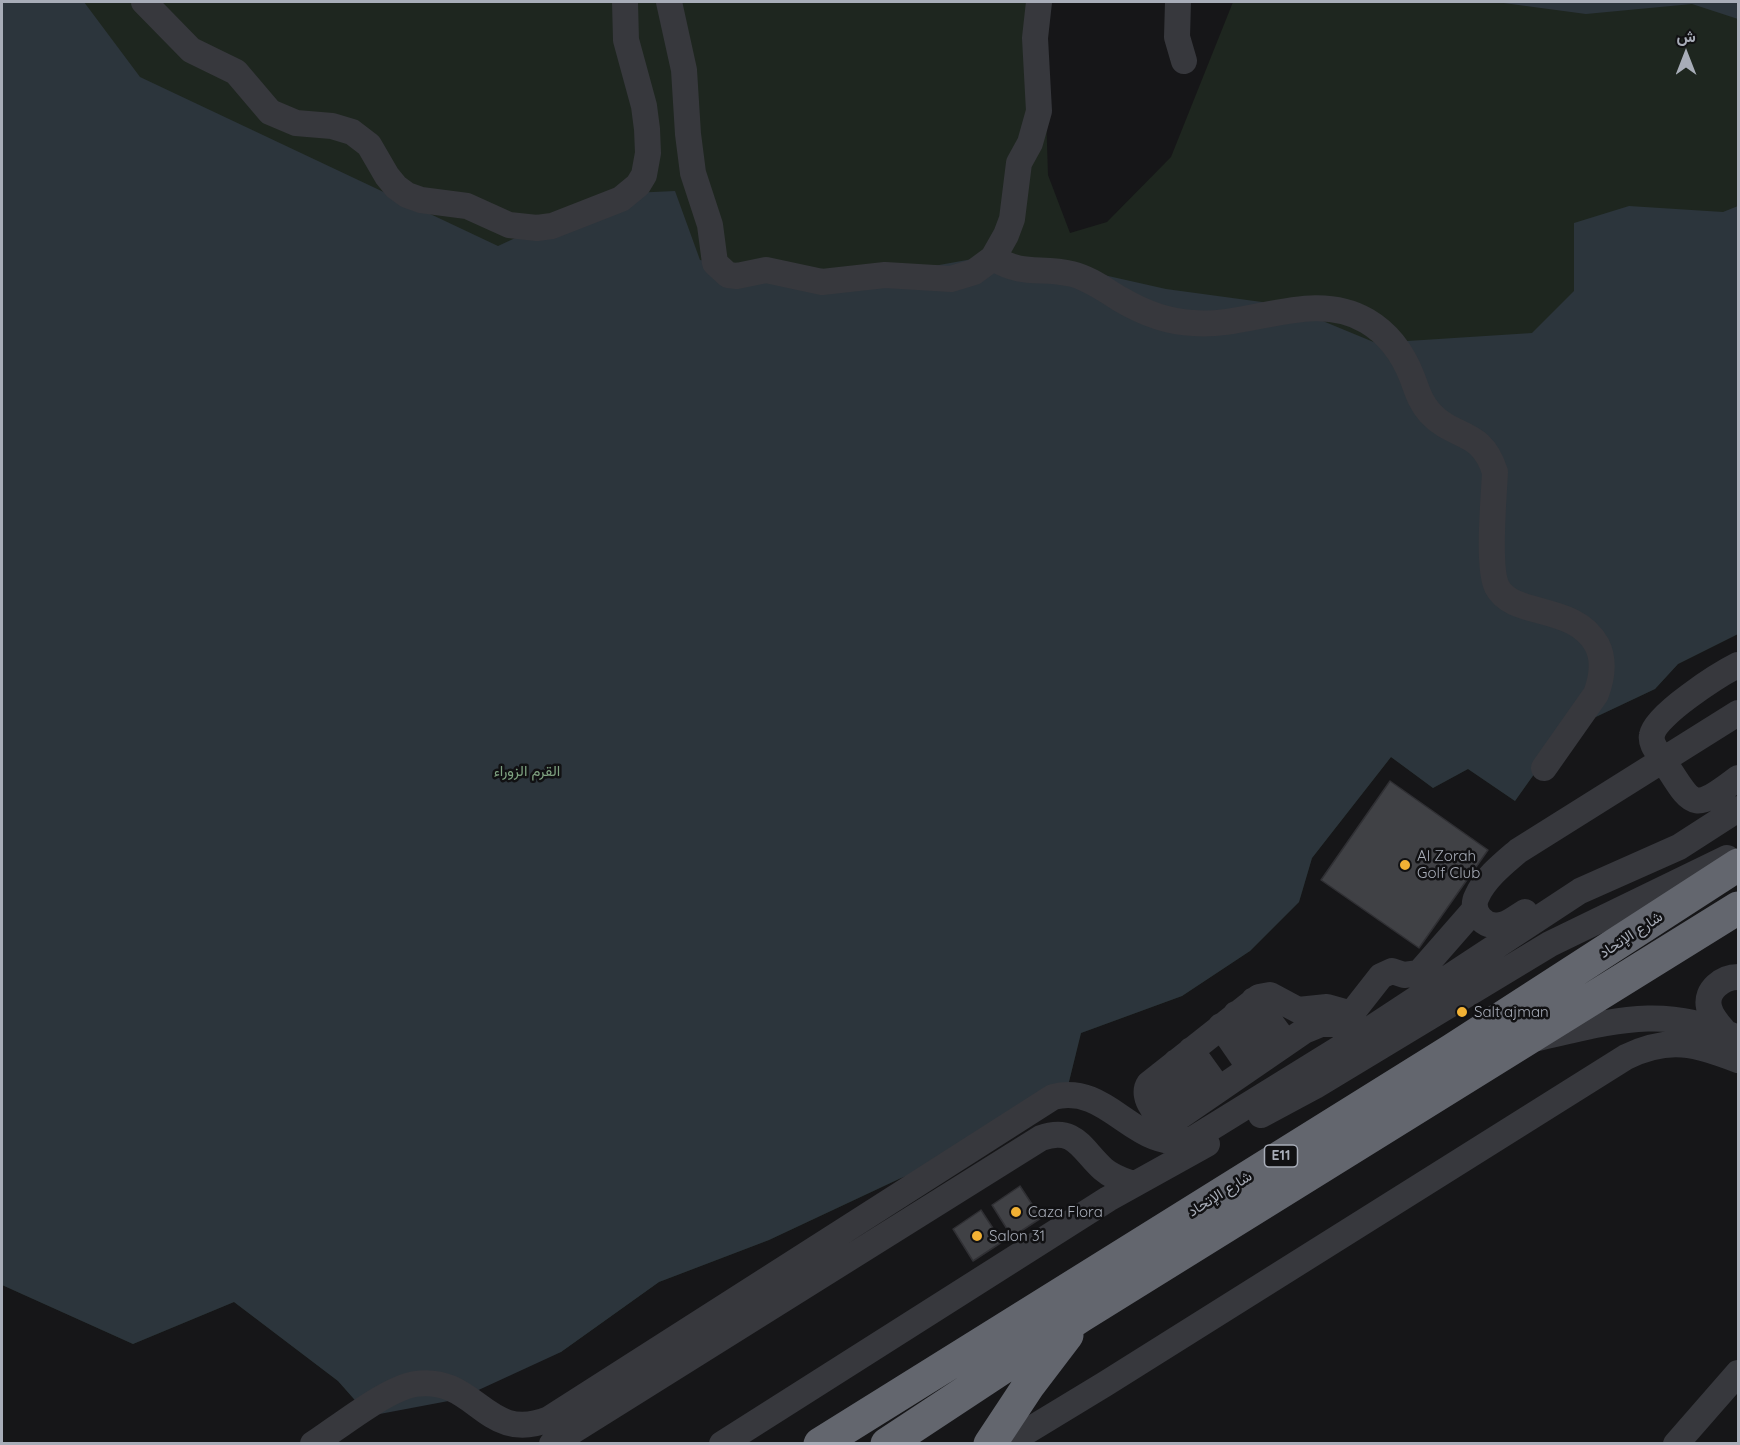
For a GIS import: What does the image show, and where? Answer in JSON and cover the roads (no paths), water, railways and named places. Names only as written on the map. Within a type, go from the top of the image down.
[{"type":"highway","name":"شارع الإتحاد","points":[[820,1443],[1452,1050],[1738,865]]},
{"type":"highway","name":"شارع الإتحاد","points":[[887,1443],[1081,1316],[1738,908]]},
{"type":"highway","points":[[990,1443],[1029,1385],[1081,1316]]},
{"type":"street","points":[[144,2],[191,50],[236,72],[270,112],[296,123],[332,126],[352,132],[369,145],[387,176],[407,195],[421,200],[467,206],[509,225],[537,228],[552,226],[621,199],[638,185],[644,175],[648,153],[647,129],[644,106],[626,40],[625,2]]},
{"type":"street","points":[[669,2],[684,70],[693,173],[710,225],[715,263],[720,270],[737,276],[776,270],[822,282],[885,275],[951,279],[974,272],[993,258],[1012,219],[1019,163],[1030,143],[1039,111],[1035,38],[1039,2]]},
{"type":"street","points":[[1178,2],[1177,37],[1184,61]]},
{"type":"street","points":[[993,258],[1015,269],[1071,274],[1085,278],[1135,308],[1172,320],[1191,323],[1229,323],[1296,310],[1325,308],[1360,318],[1389,338],[1405,361],[1421,401],[1430,413],[1441,423],[1481,445],[1490,457],[1495,472],[1492,566],[1497,589],[1515,603],[1556,614],[1582,627],[1600,651],[1603,665],[1602,680],[1596,694],[1544,768]]},
{"type":"street","points":[[1738,665],[1687,698],[1654,729],[1652,740],[1685,794],[1695,801],[1707,801],[1738,778]]},
{"type":"street","points":[[722,1443],[1108,1199],[1316,1086],[1355,1029],[1386,972],[1412,976],[1419,973],[1475,909],[1476,897],[1483,888],[1518,851],[1738,713]]},
{"type":"street","points":[[313,1443],[390,1393],[408,1386],[427,1383],[458,1390],[487,1413],[506,1423],[528,1425],[538,1423],[1044,1100],[1062,1094],[1080,1095],[1104,1106],[1151,1137],[1182,1142],[1202,1134],[1326,1056],[1355,1029],[1580,891],[1679,847],[1738,809]]},
{"type":"street","points":[[1355,1029],[1327,1006],[1298,1010],[1215,1033],[1147,1087],[1147,1098],[1165,1120],[1173,1121],[1243,1072],[1322,1024],[1355,1029],[1551,944],[1738,853]]},
{"type":"street","points":[[1475,909],[1485,922],[1501,925],[1576,879]]},
{"type":"street","points":[[1732,1035],[1709,1009],[1710,996],[1723,981],[1738,977]]},
{"type":"street","points":[[1518,1043],[1612,1021],[1658,1017],[1692,1021],[1732,1035]]},
{"type":"street","points":[[1215,1033],[1243,1072]]},
{"type":"street","points":[[1215,1033],[1243,1072]]},
{"type":"street","points":[[1215,1033],[1243,1072]]},
{"type":"street","points":[[1215,1033],[1243,1072]]},
{"type":"street","points":[[1006,1443],[1105,1384],[1626,1057],[1644,1048],[1683,1043],[1738,1060]]},
{"type":"street","points":[[1316,1086],[1319,1060]]},
{"type":"street","points":[[552,1443],[1041,1138],[1053,1133],[1066,1134],[1104,1170],[1119,1180],[1133,1184]]},
{"type":"street","points":[[1092,1157],[1101,1174],[1108,1199]]},
{"type":"street","points":[[1676,1443],[1738,1373]]},
{"type":"place","name":"Al Zorah Golf Club","points":[[1405,865]]},
{"type":"place","name":"Salt ajman","points":[[1462,1012]]},
{"type":"place","name":"Caza Flora","points":[[1016,1212]]},
{"type":"place","name":"Salon 31","points":[[977,1236]]},
{"type":"park label","name":"القرم الزوراء","points":[[527,771]]}]
